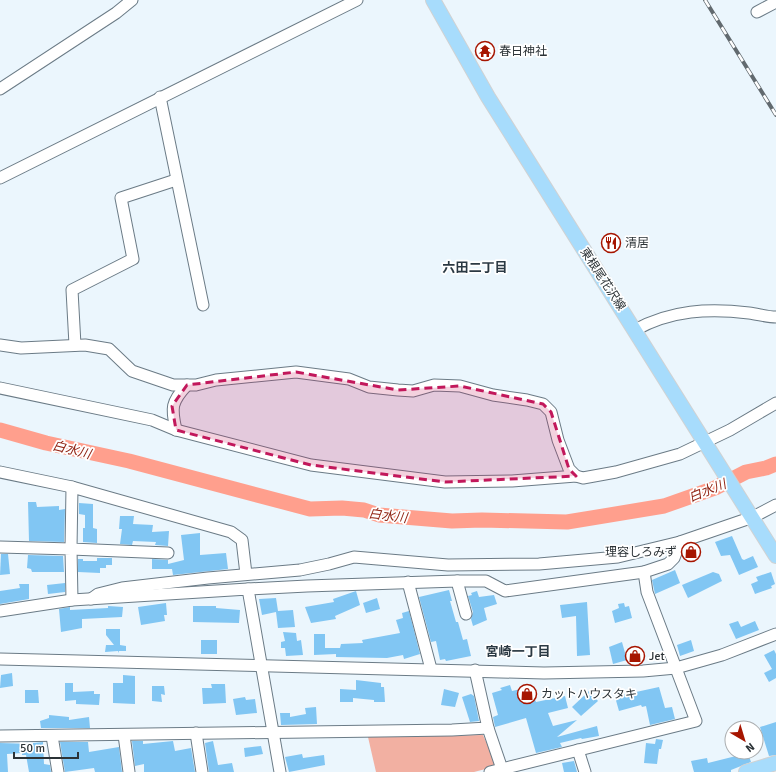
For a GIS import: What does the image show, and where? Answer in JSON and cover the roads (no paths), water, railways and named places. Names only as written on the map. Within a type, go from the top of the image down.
[{"type":"main road","name":"東根尾花沢線","points":[[433,0],[488,97],[776,556]]},
{"type":"main road","points":[[746,772],[776,763]]},
{"type":"street","points":[[0,89],[116,13],[132,0]]},
{"type":"street","points":[[0,178],[357,0]]},
{"type":"street","points":[[757,12],[776,2]]},
{"type":"street","points":[[160,97],[203,305]]},
{"type":"street","points":[[75,345],[72,290],[133,259],[121,198],[176,180]]},
{"type":"street","points":[[635,330],[650,321],[686,311],[727,311],[776,318]]},
{"type":"street","points":[[0,345],[21,348],[85,345],[108,349],[132,370],[173,385],[187,386],[216,380],[296,372],[343,378],[369,387],[413,391],[434,385],[460,386],[493,395],[527,400],[543,404],[551,412],[562,452],[569,469],[576,476]]},
{"type":"street","points":[[176,430],[172,406],[178,395],[187,386]]},
{"type":"street","points":[[0,388],[152,420],[176,430],[311,465],[445,482],[512,481],[576,476],[583,478],[655,463],[706,444],[776,403]]},
{"type":"street","points":[[0,472],[72,487],[231,532],[242,540],[246,574]]},
{"type":"street","points":[[72,487],[72,600]]},
{"type":"street","points":[[91,599],[98,594],[122,588],[246,574],[300,570],[329,564],[354,556],[448,565],[576,562],[618,557],[680,542],[776,506]]},
{"type":"street","points":[[0,611],[72,600],[408,582],[486,581],[505,591],[644,572],[668,564],[674,558],[680,542]]},
{"type":"street","points":[[0,547],[168,553]]},
{"type":"street","points":[[490,772],[696,721],[647,592],[644,572]]},
{"type":"street","points":[[457,581],[466,614]]},
{"type":"street","points":[[408,582],[431,669]]},
{"type":"street","points":[[248,590],[280,772]]},
{"type":"street","points":[[0,659],[588,673],[676,668],[722,655],[776,634]]},
{"type":"street","points":[[475,670],[488,728],[502,769]]},
{"type":"street","points":[[0,736],[272,733],[488,728]]},
{"type":"street","points":[[196,733],[202,772]]},
{"type":"street","points":[[124,735],[129,772]]},
{"type":"street","points":[[52,736],[58,772]]},
{"type":"street","points":[[578,750],[585,772]]},
{"type":"waterway","name":"白水川","points":[[0,430],[46,443],[129,461],[310,509],[342,508],[364,510],[379,515],[452,521],[482,520],[567,522],[664,506],[715,488],[746,472],[766,468],[776,464]]},
{"type":"railway","points":[[705,0],[776,115]]},
{"type":"place","name":"春日神社","points":[[485,51]]},
{"type":"place","name":"清居","points":[[611,243]]},
{"type":"place","name":"理容しろみず","points":[[691,552]]},
{"type":"place","name":"Jet","points":[[635,656]]},
{"type":"place","name":"カットハウスタキ","points":[[527,694]]},
{"type":"district","name":"六田二丁目","points":[[475,267]]},
{"type":"district","name":"宮崎一丁目","points":[[518,651]]}]
